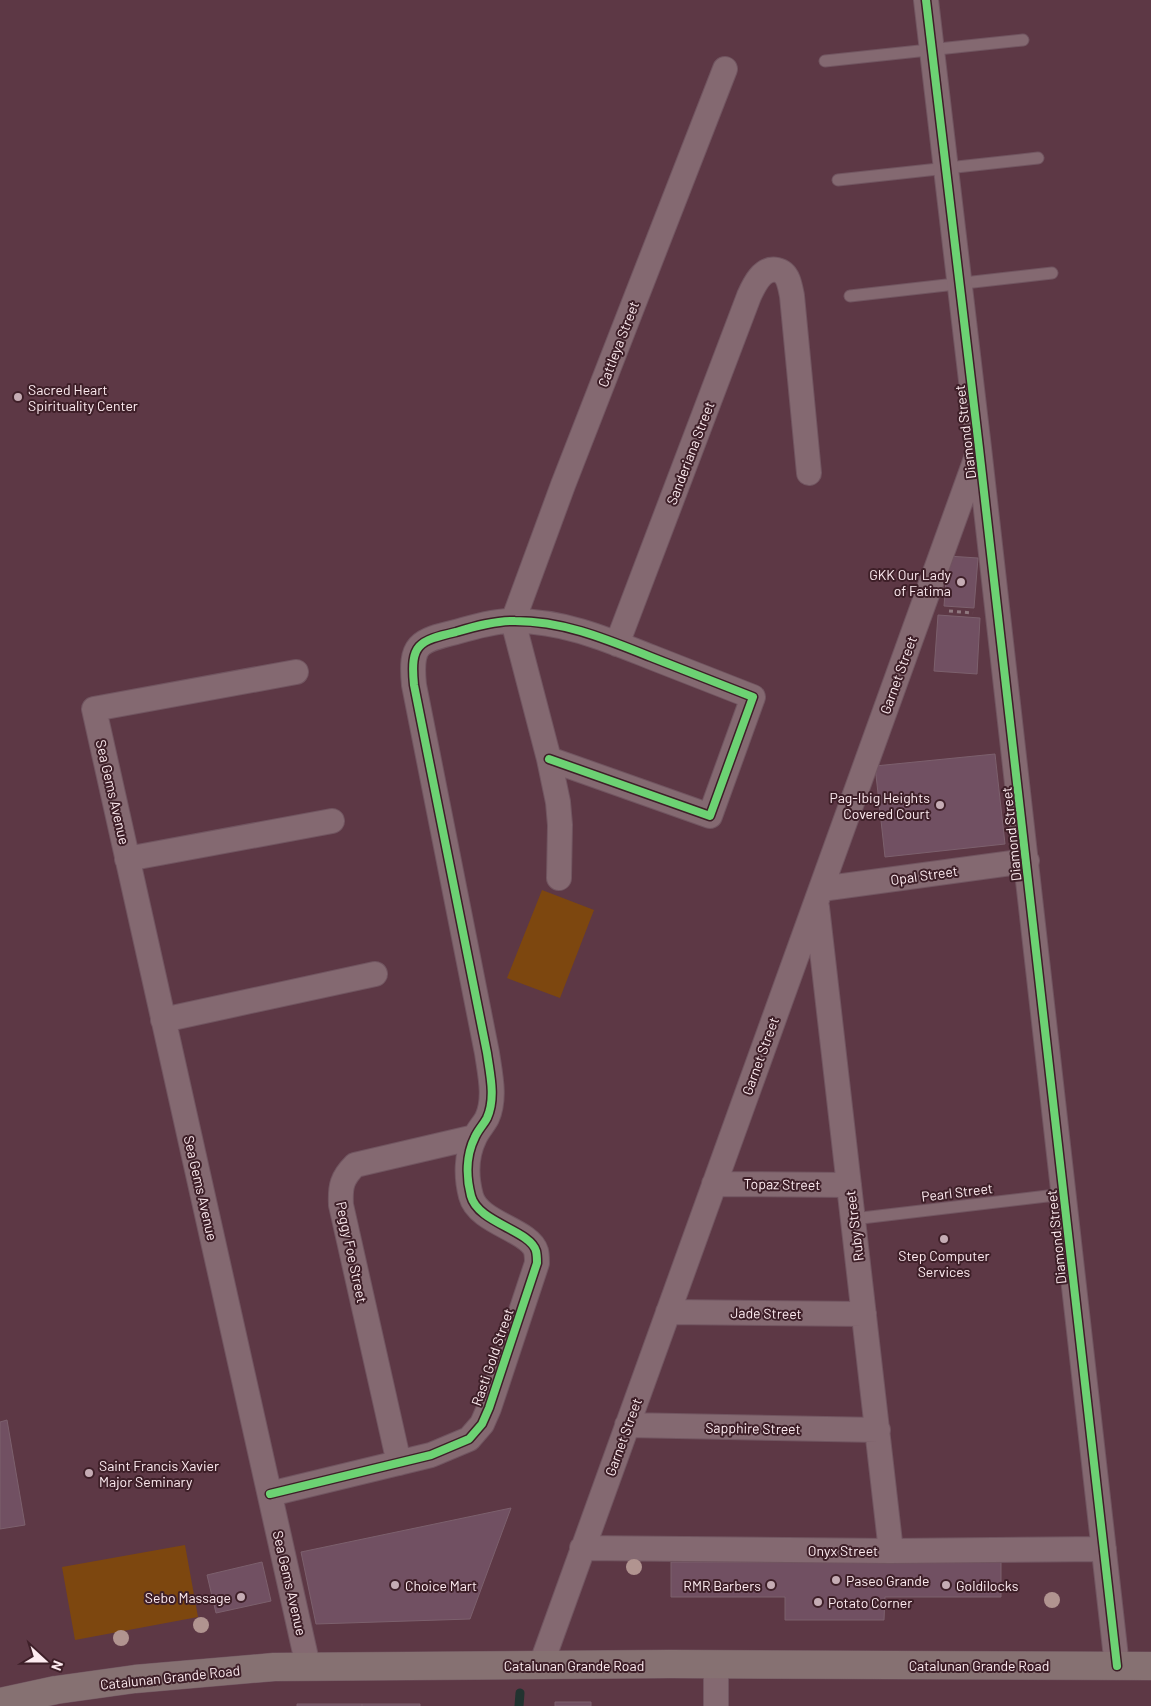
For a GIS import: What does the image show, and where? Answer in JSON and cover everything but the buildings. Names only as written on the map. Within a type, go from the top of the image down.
[{"type":"main road","name":"Catalunan Grande Road","points":[[0,1702],[56,1690],[135,1679],[208,1672],[308,1666],[716,1664],[1151,1666]]},
{"type":"street","name":"Diamond Street","points":[[926,0],[980,448],[1117,1666]]},
{"type":"street","name":"Cattleya Street","points":[[513,620],[563,485],[725,69]]},
{"type":"street","name":"Sanderiana Street","points":[[617,644],[749,296],[756,282],[771,269],[779,270],[784,274],[788,280],[792,296],[809,473]]},
{"type":"street","name":"Garnet Street","points":[[541,1665],[980,448]]},
{"type":"street","name":"Rasti Gold Street","points":[[270,1494],[431,1455],[469,1439],[482,1424],[489,1408],[537,1263],[536,1250],[526,1238],[484,1214],[471,1199],[467,1175],[469,1156],[475,1137],[488,1117],[492,1098],[491,1081],[414,685],[412,665],[415,651],[425,641],[473,628],[513,620],[545,622],[580,630],[753,697],[710,816],[549,759]]},
{"type":"street","points":[[513,620],[549,759],[558,802],[560,824],[559,878]]},
{"type":"street","name":"Sea Gems Avenue","points":[[296,672],[94,709],[308,1666]]},
{"type":"street","points":[[128,859],[332,821]]},
{"type":"street","name":"Opal Street","points":[[818,895],[1027,861]]},
{"type":"street","name":"Ruby Street","points":[[818,895],[849,1185],[892,1551]]},
{"type":"street","points":[[163,1020],[375,974]]},
{"type":"street","name":"Peggy Foe Street","points":[[399,1463],[340,1205],[340,1191],[345,1175],[355,1165],[475,1137]]},
{"type":"street","name":"Topaz Street","points":[[714,1184],[849,1185]]},
{"type":"street","name":"Jade Street","points":[[668,1312],[864,1314]]},
{"type":"street","name":"Sapphire Street","points":[[627,1425],[878,1430]]},
{"type":"street","name":"Onyx Street","points":[[582,1548],[892,1551],[1104,1549]]},
{"type":"street","points":[[716,1664],[716,1706]]},
{"type":"lane","points":[[825,62],[1023,40]]},
{"type":"lane","points":[[838,180],[1038,158]]},
{"type":"lane","points":[[850,296],[1052,273]]},
{"type":"lane","name":"Pearl Street","points":[[853,1219],[1064,1194]]},
{"type":"path","points":[[921,610],[998,614]]},
{"type":"shaded area","points":[[542,890],[594,910],[560,998],[507,978]]},
{"type":"shaded area","points":[[185,1545],[198,1617],[75,1640],[62,1567]]},
{"type":"waterway","points":[[519,1706],[520,1693]]},
{"type":"cycle path","points":[[926,0],[979,448],[1117,1666]]},
{"type":"cycle path","points":[[270,1494],[431,1455],[469,1439],[482,1424],[489,1408],[537,1263],[536,1251],[532,1244],[524,1237],[483,1213],[476,1205],[469,1189],[468,1166],[470,1151],[475,1137],[490,1110],[491,1078],[414,685],[414,661],[419,646],[433,638],[485,624],[508,621],[551,624],[601,638],[753,697],[710,816],[549,759]]},
{"type":"place","name":"Sacred Heart Spirituality Center","points":[[18,397]]},
{"type":"place","name":"GKK Our Lady of Fatima","points":[[961,582]]},
{"type":"place","name":"Pag-Ibig Heights Covered Court","points":[[940,805]]},
{"type":"place","name":"Step Computer Services","points":[[944,1239]]},
{"type":"place","name":"Saint Francis Xavier Major Seminary","points":[[89,1473]]},
{"type":"place","name":"Paseo Grande","points":[[836,1580]]},
{"type":"place","name":"Choice Mart","points":[[395,1585]]},
{"type":"place","name":"RMR Barbers","points":[[771,1585]]},
{"type":"place","name":"Goldilocks","points":[[946,1585]]},
{"type":"place","name":"Sebo Massage","points":[[241,1597]]},
{"type":"place","name":"Potato Corner","points":[[818,1602]]}]
